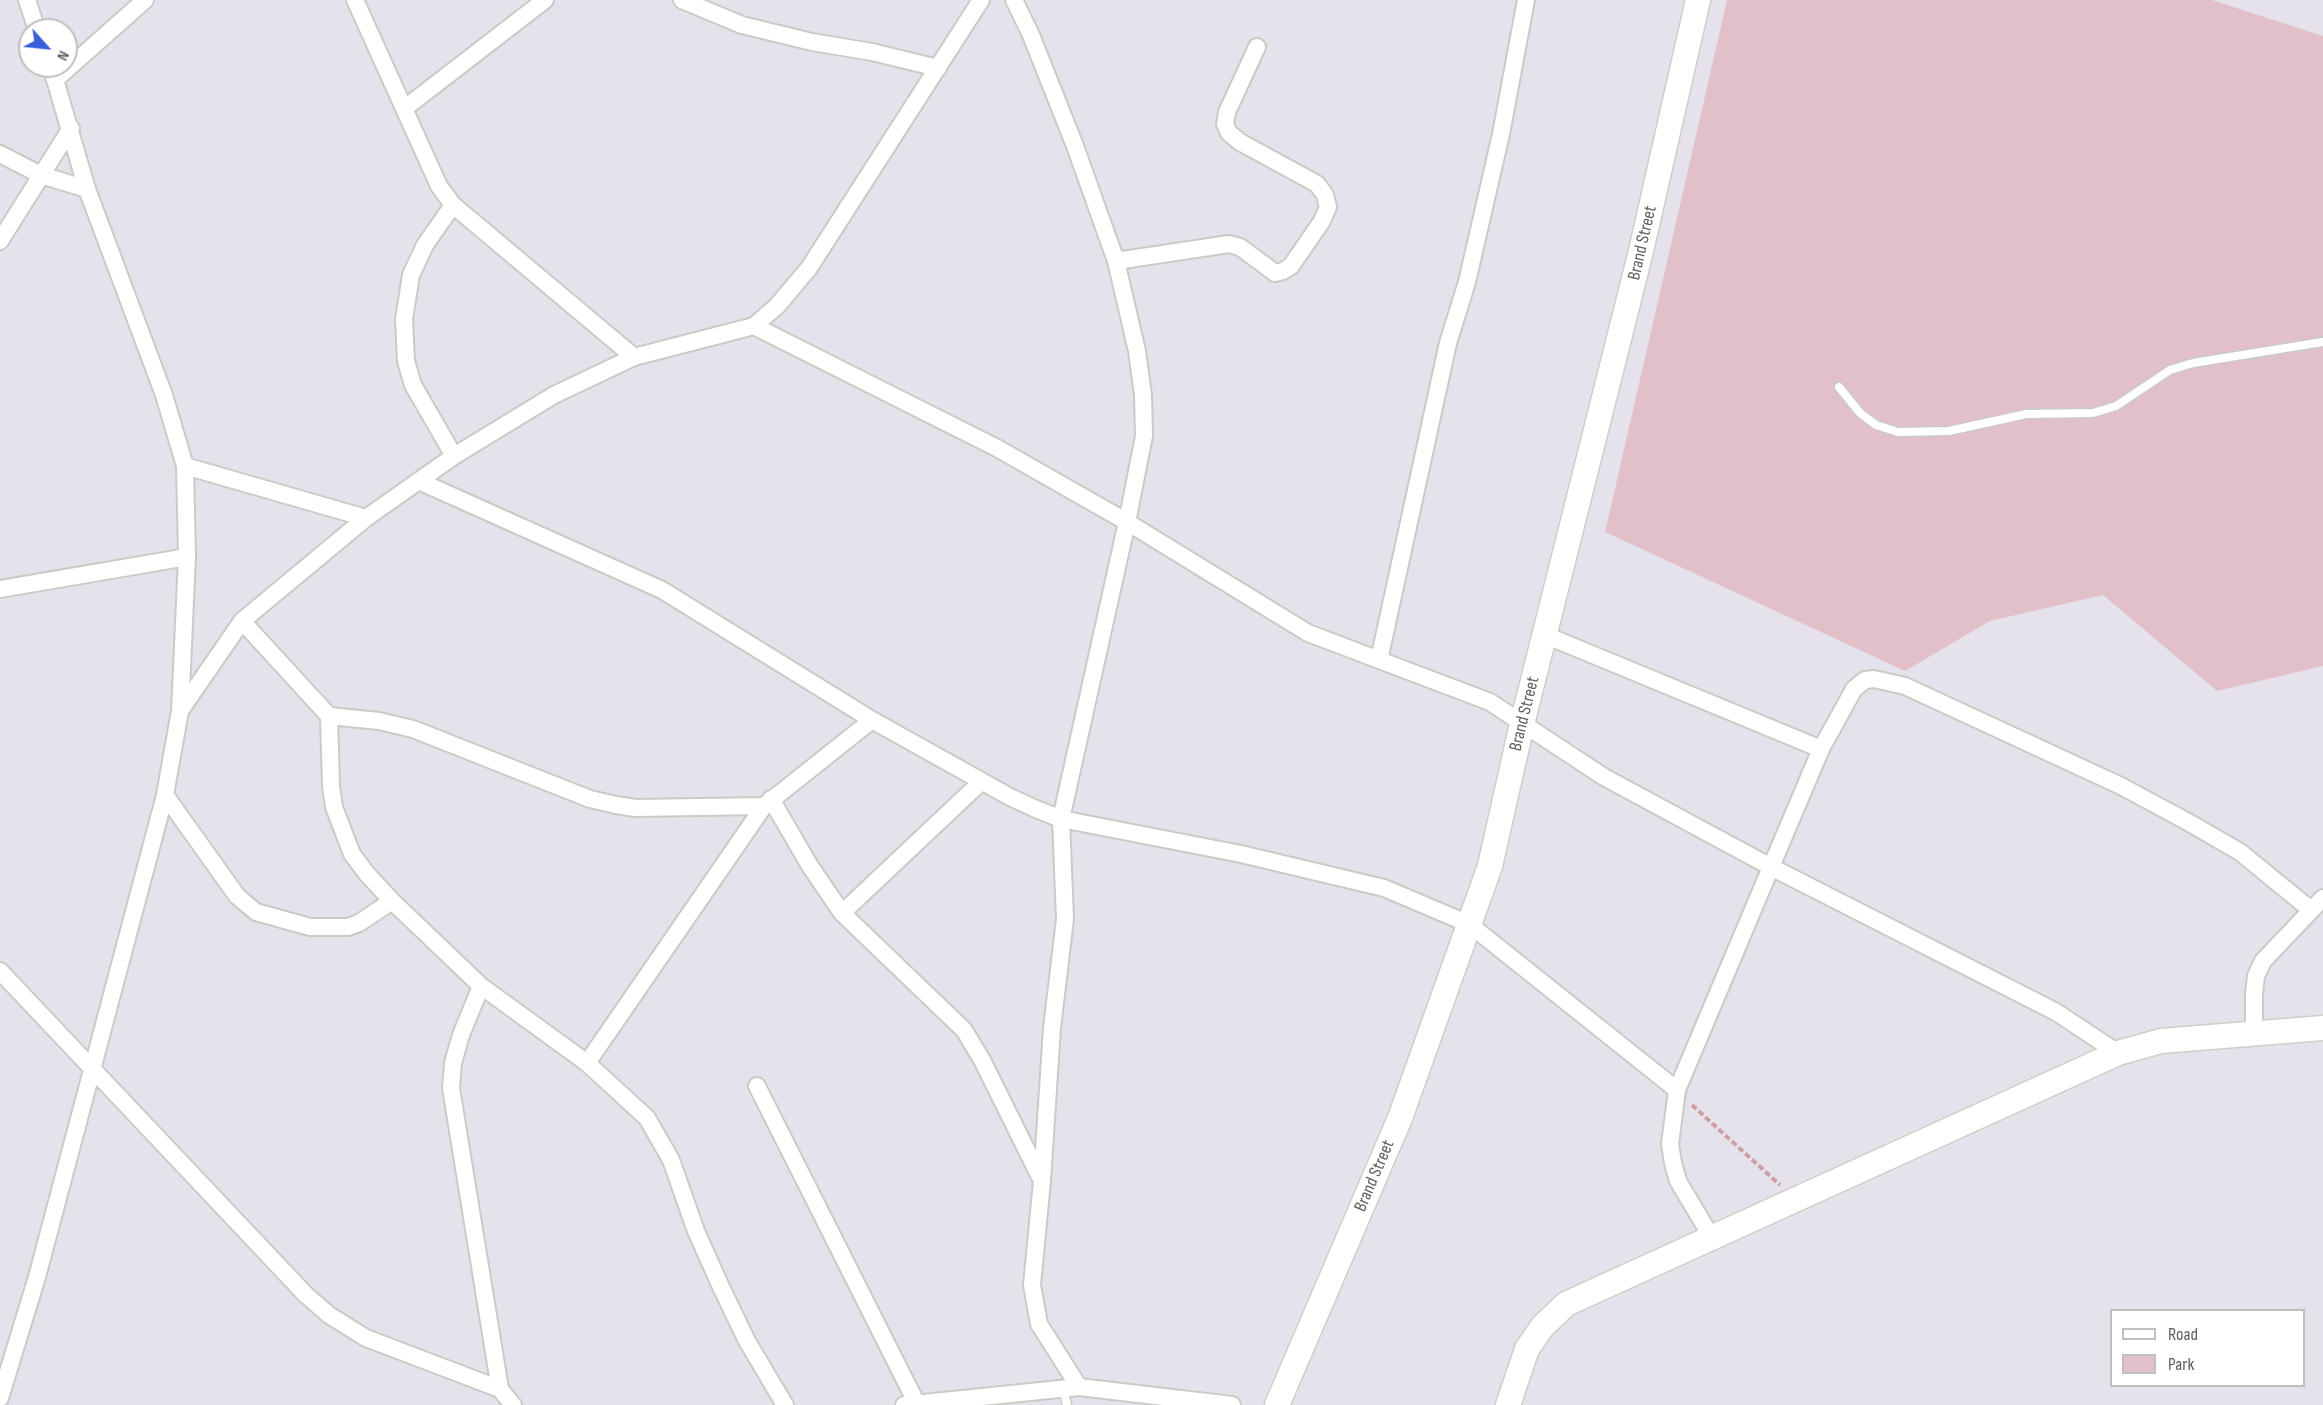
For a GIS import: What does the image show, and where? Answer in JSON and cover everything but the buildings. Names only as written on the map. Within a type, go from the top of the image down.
[{"type":"street","points":[[27,0],[33,18]]},
{"type":"street","points":[[78,54],[146,0]]},
{"type":"street","points":[[355,0],[439,186],[453,205],[634,357]]},
{"type":"street","points":[[405,108],[545,0]]},
{"type":"street","points":[[682,0],[742,25],[938,68]]},
{"type":"street","points":[[180,711],[242,621],[366,518],[421,482],[454,456],[554,395],[634,357],[754,326],[777,306],[809,268],[938,68],[952,40],[981,0]]},
{"type":"street","points":[[1014,0],[1031,35],[1066,124],[1116,261],[1137,351],[1143,395],[1144,435],[1061,819],[1065,919],[1052,1028],[1042,1181],[1032,1285],[1039,1324],[1071,1387]]},
{"type":"street","points":[[1379,660],[1448,344],[1467,282],[1498,145],[1527,0]]},
{"type":"street","name":"Brand Street","points":[[1277,1405],[1400,1118],[1490,866],[1522,724],[1641,251],[1698,0]]},
{"type":"street","points":[[1116,261],[1229,244],[1250,253],[1275,273],[1291,266],[1322,221],[1328,207],[1325,195],[1317,184],[1240,142],[1229,134],[1225,124],[1227,112],[1257,47]]},
{"type":"street","points":[[0,1398],[37,1277],[91,1066],[165,795],[180,711],[187,558],[185,466],[160,384],[87,189],[56,78]]},
{"type":"street","points":[[0,241],[71,128]]},
{"type":"street","points":[[0,154],[41,175],[87,189]]},
{"type":"street","points":[[453,205],[425,245],[411,275],[405,301],[404,319],[406,362],[413,384],[454,456]]},
{"type":"street","points":[[754,326],[997,448],[1127,522],[1308,633],[1490,702],[1604,777],[1771,867],[2056,1012],[2118,1053]]},
{"type":"street","points":[[185,466],[366,518]]},
{"type":"street","points":[[421,482],[662,590],[872,720],[981,782],[1061,819],[1241,854],[1384,888],[1469,924],[1677,1090]]},
{"type":"street","points":[[0,589],[187,558]]},
{"type":"street","points":[[242,621],[329,716],[331,786],[339,825],[352,854],[367,874],[481,986],[587,1062],[628,1097],[647,1118],[671,1160],[696,1231],[721,1287],[747,1341],[785,1405]]},
{"type":"street","points":[[1545,635],[1821,749]]},
{"type":"street","points":[[1712,1238],[1678,1181],[1672,1163],[1670,1144],[1677,1090],[1821,749],[1854,689],[1865,680],[1874,679],[1905,686],[2121,786],[2240,852],[2317,904],[2270,953],[2256,976],[2254,1034]]},
{"type":"street","points":[[329,716],[379,721],[413,729],[590,799],[616,805],[635,808],[767,803]]},
{"type":"street","points":[[587,1062],[767,803],[872,720]]},
{"type":"street","points":[[842,913],[981,782]]},
{"type":"street","points":[[165,795],[237,896],[256,912],[310,927],[348,927],[392,901]]},
{"type":"street","points":[[767,803],[842,913],[964,1030],[982,1060],[1042,1181]]},
{"type":"street","points":[[0,971],[306,1295],[329,1315],[366,1338],[500,1389]]},
{"type":"street","points":[[481,986],[461,1035],[453,1063],[451,1088],[500,1389],[513,1405]]},
{"type":"street","points":[[1508,1405],[1527,1349],[1542,1327],[1566,1304],[2118,1053],[2161,1041],[2323,1028]]},
{"type":"street","points":[[757,1086],[910,1404],[1071,1387],[1160,1400],[1232,1405]]},
{"type":"lane","points":[[1839,387],[1860,413],[1876,425],[1898,432],[1949,431],[2026,414],[2093,413],[2116,406],[2170,370],[2193,363],[2323,342]]},
{"type":"lane","points":[[1067,1405],[1071,1387]]},
{"type":"path","points":[[1677,1090],[1796,1200]]},
{"type":"green space","points":[[1727,0],[2212,0],[2323,36],[2323,666],[2217,691],[2103,595],[1990,621],[1905,671],[1605,532]]}]
